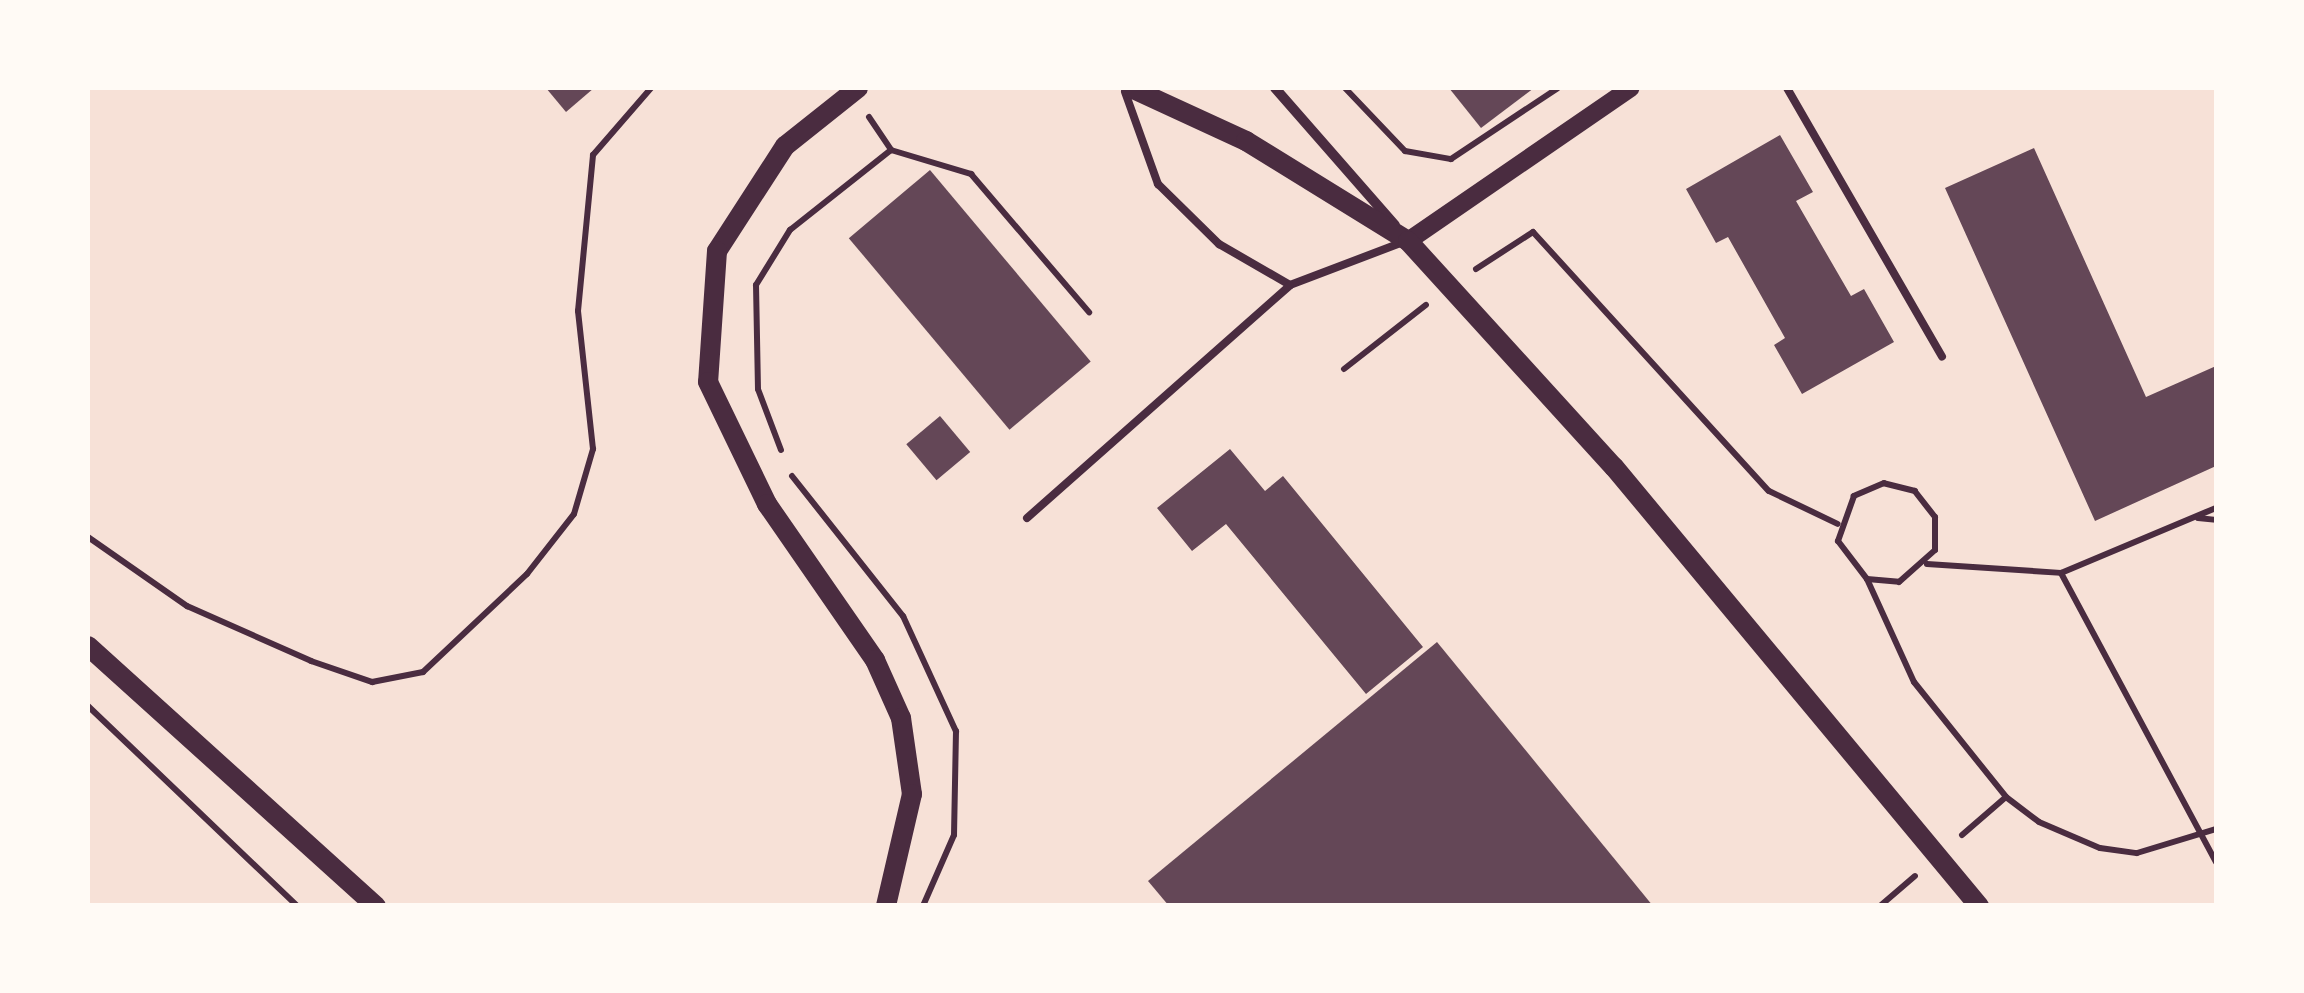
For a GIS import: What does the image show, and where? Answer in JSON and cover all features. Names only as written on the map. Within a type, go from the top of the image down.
[{"type":"main road","points":[[858,88],[784,146],[718,252],[708,382],[766,504],[875,660],[901,718],[912,794],[886,906]]},
{"type":"main road","points":[[1131,88],[1246,141],[1408,240],[1614,468],[1979,906]]},
{"type":"main road","points":[[88,646],[376,906]]},
{"type":"street","points":[[1275,88],[1408,240],[1631,88]]},
{"type":"lane","points":[[1123,88],[1158,184],[1219,244],[1290,284]]},
{"type":"lane","points":[[1787,88],[1942,356]]},
{"type":"lane","points":[[1026,518],[1290,284],[1408,240]]},
{"type":"path","points":[[88,536],[187,606],[311,661],[372,682],[423,672],[528,574],[574,514],[592,449],[578,311],[593,155],[652,88]]},
{"type":"path","points":[[1345,88],[1405,151],[1450,159],[1558,88]]},
{"type":"path","points":[[923,906],[954,835],[956,732],[903,616],[790,473],[758,388],[756,286],[790,230],[891,150],[971,174],[1089,312]]},
{"type":"path","points":[[1344,369],[1449,286],[1532,232],[1769,491],[1838,524]]},
{"type":"path","points":[[1927,564],[1935,517],[1915,491],[1868,487],[1838,524],[1843,557],[1867,580],[1914,682],[2006,796],[2039,822],[2137,853],[2202,840],[2216,829]]},
{"type":"path","points":[[1867,580],[1900,582],[1927,564],[2061,573],[2216,508]]},
{"type":"path","points":[[2194,517],[2216,520]]},
{"type":"path","points":[[2061,573],[2216,862]]},
{"type":"path","points":[[88,706],[297,906]]},
{"type":"building","points":[[546,88],[594,88],[566,112]]},
{"type":"building","points":[[1449,88],[1534,88],[1481,128]]},
{"type":"building","points":[[1780,135],[1813,192],[1796,201],[1851,296],[1864,289],[1894,342],[1802,394],[1774,345],[1785,338],[1728,237],[1716,243],[1686,189]]},
{"type":"building","points":[[2034,148],[2146,397],[2216,366],[2216,466],[2095,521],[1945,188]]},
{"type":"building","points":[[930,170],[1091,362],[1009,430],[849,238]]},
{"type":"building","points":[[940,416],[970,452],[937,480],[906,444]]},
{"type":"building","points":[[1230,449],[1265,491],[1283,476],[1423,647],[1366,694],[1226,524],[1192,551],[1157,508]]},
{"type":"building","points":[[1437,642],[1653,906],[1169,906],[1148,881]]}]
